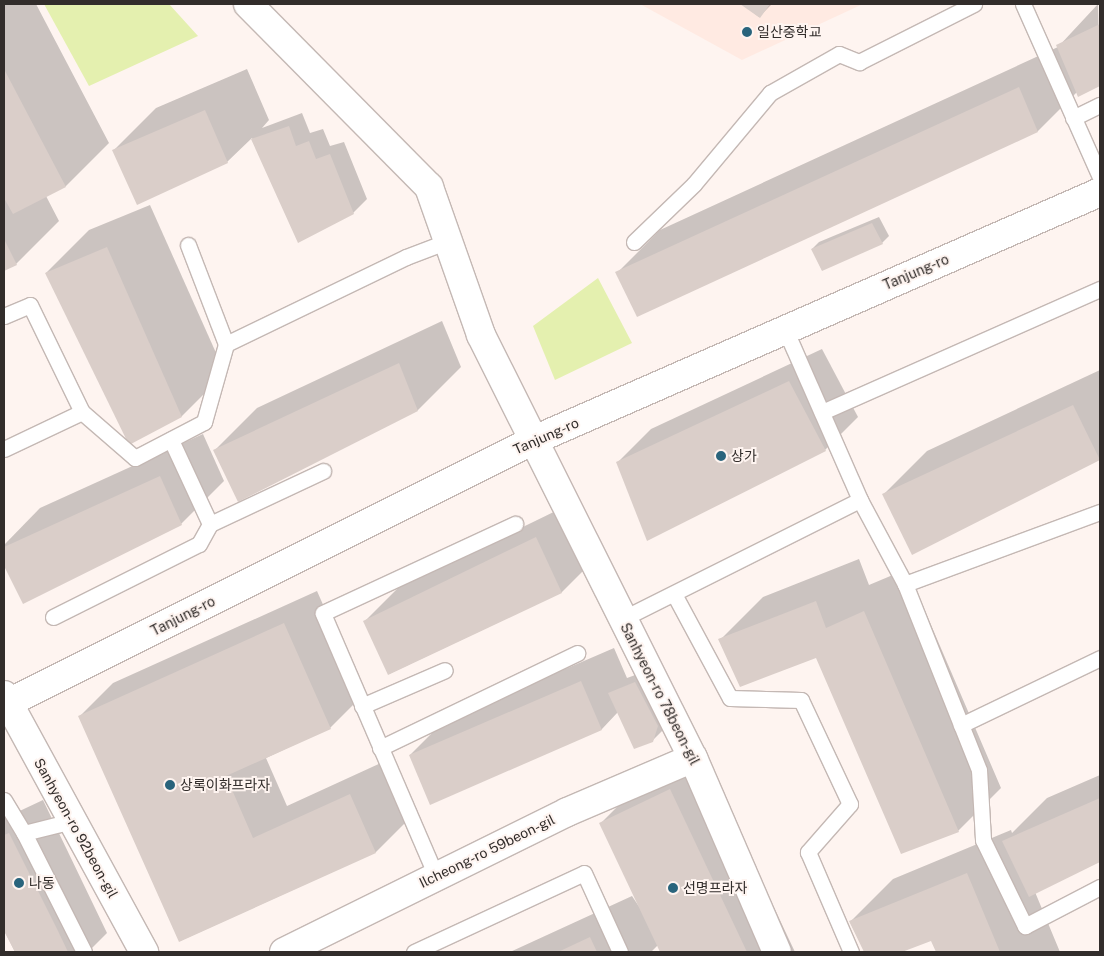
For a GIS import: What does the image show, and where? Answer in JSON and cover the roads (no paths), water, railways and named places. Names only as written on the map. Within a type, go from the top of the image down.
[{"type":"street","name":"Sanhyeon-ro 78beon-gil","points":[[248,4],[429,187],[481,335],[532,441],[692,758],[777,952]]},
{"type":"street","name":"Tanjung-ro","points":[[5,701],[532,441],[1100,192]]},
{"type":"street","name":"Sanhyeon-ro 92beon-gil","points":[[5,701],[144,952]]},
{"type":"street","name":"Ilcheong-ro 59beon-gil","points":[[284,952],[567,812],[692,758]]},
{"type":"lane","points":[[634,242],[694,184],[770,93],[839,54],[859,62],[974,4]]},
{"type":"lane","points":[[1023,4],[1100,177]]},
{"type":"lane","points":[[1073,118],[1100,105]]},
{"type":"lane","points":[[226,344],[406,257],[448,242]]},
{"type":"lane","points":[[4,316],[30,305],[82,412],[135,458],[204,422],[226,344],[188,245]]},
{"type":"lane","points":[[822,412],[1100,288]]},
{"type":"lane","points":[[785,329],[860,500],[905,584],[979,770],[983,840],[1026,926],[1100,887]]},
{"type":"lane","points":[[4,449],[82,412]]},
{"type":"lane","points":[[171,440],[210,524]]},
{"type":"lane","points":[[53,617],[199,544],[210,524],[323,471]]},
{"type":"lane","points":[[622,619],[860,500]]},
{"type":"lane","points":[[905,584],[1100,512]]},
{"type":"lane","points":[[436,876],[323,613],[515,524]]},
{"type":"lane","points":[[674,594],[730,698],[801,700],[850,804],[808,852],[851,952]]},
{"type":"lane","points":[[380,748],[577,653]]},
{"type":"lane","points":[[961,725],[1100,658]]},
{"type":"lane","points":[[362,706],[445,670]]},
{"type":"lane","points":[[4,800],[24,833],[84,952]]},
{"type":"lane","points":[[24,833],[72,821]]},
{"type":"lane","points":[[414,952],[584,873],[620,952]]},
{"type":"place","name":"일산중학교","points":[[747,32]]},
{"type":"place","name":"상가","points":[[721,456]]},
{"type":"place","name":"상록이화프라자","points":[[170,785]]},
{"type":"place","name":"나동","points":[[19,883]]},
{"type":"place","name":"선명프라자","points":[[673,888]]}]
